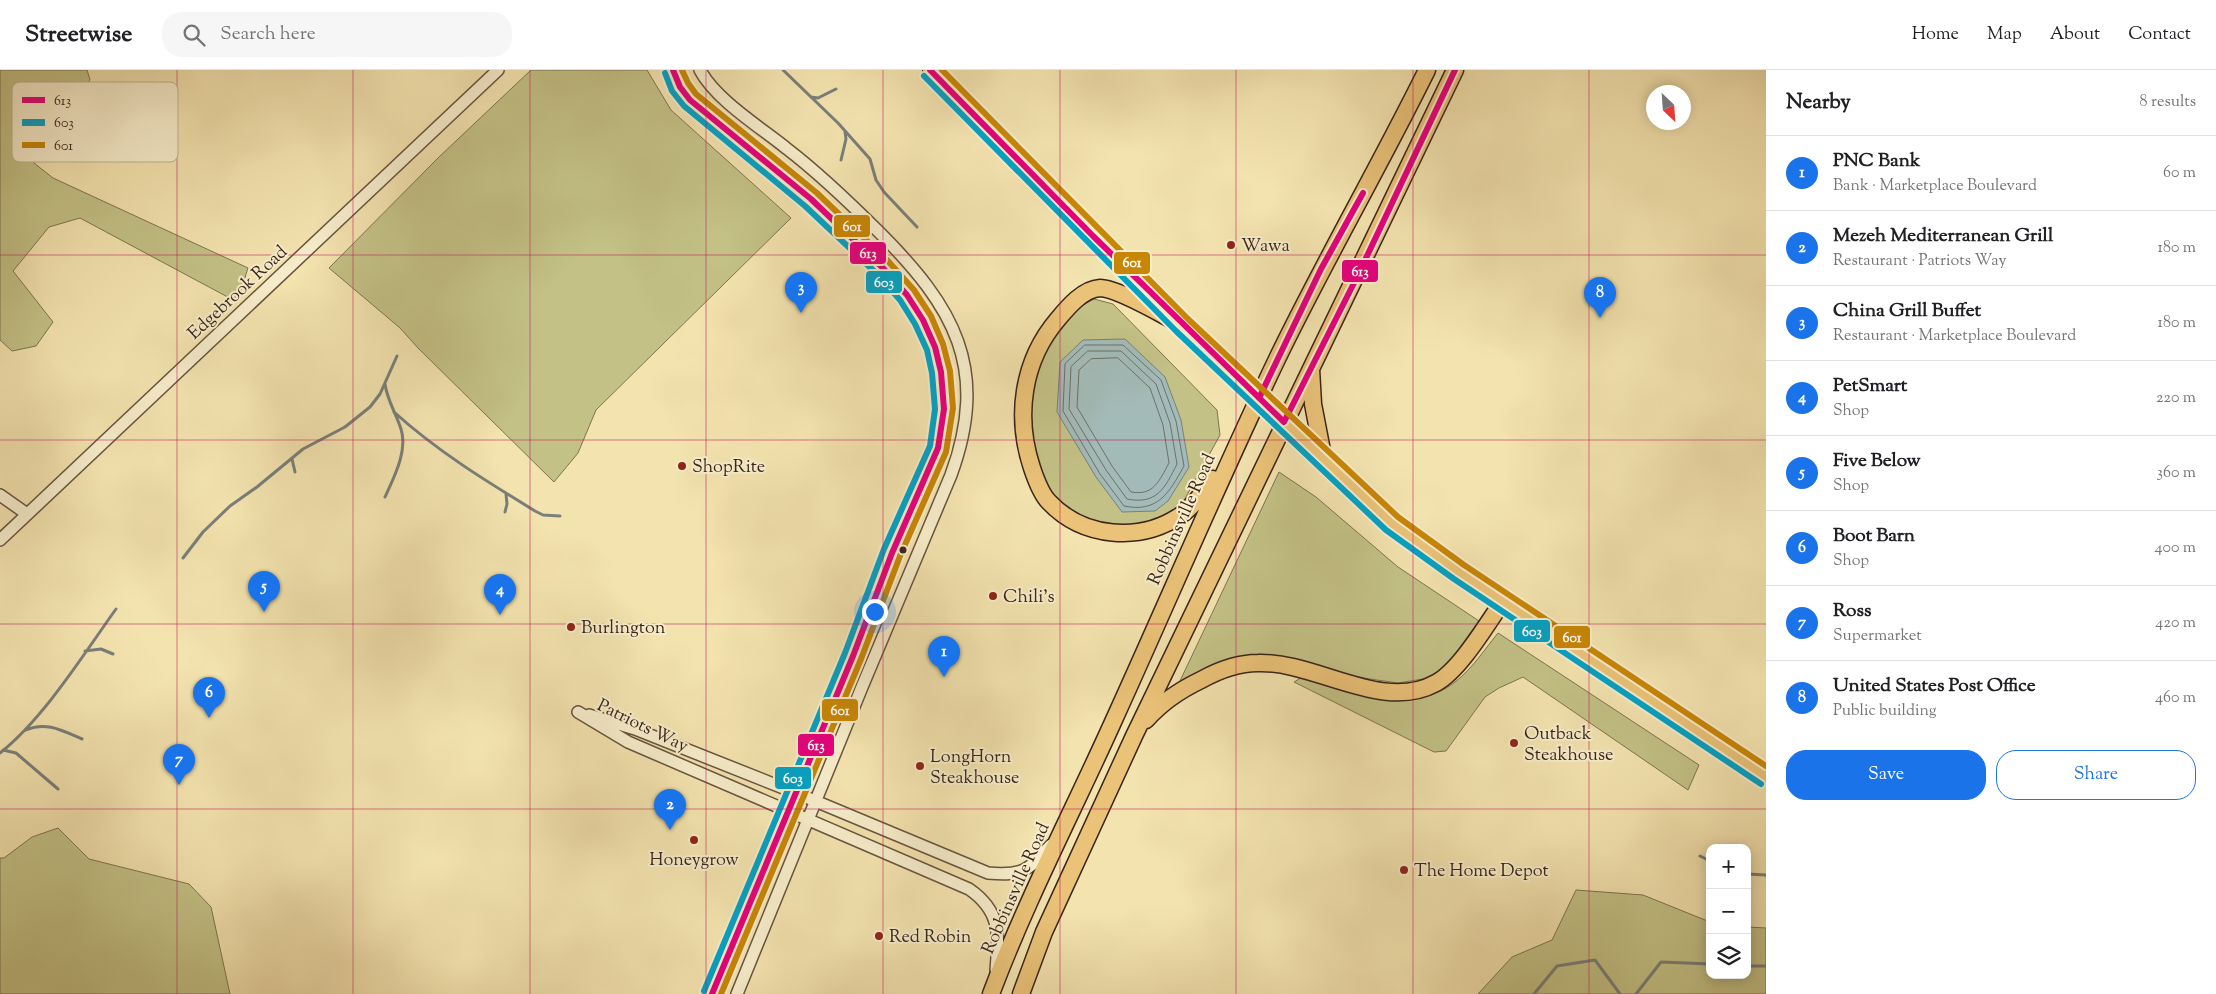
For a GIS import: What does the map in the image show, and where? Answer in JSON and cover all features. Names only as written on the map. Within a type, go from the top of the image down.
[{"type":"highway","name":"Robbinsville Road","points":[[993,989],[1022,914],[1149,643],[1232,455],[1321,269],[1391,142],[1427,70]]},
{"type":"highway","points":[[1021,994],[1044,932],[1134,736],[1284,422],[1358,275],[1455,70]]},
{"type":"highway","points":[[1182,325],[1124,295],[1101,288],[1092,290],[1070,304],[1051,327],[1029,368],[1022,422],[1028,455],[1037,481],[1048,501],[1062,513],[1087,529],[1119,533],[1145,532],[1182,514],[1198,498],[1232,455]]},
{"type":"highway","points":[[1311,367],[1314,404],[1324,461]]},
{"type":"highway","points":[[1134,736],[1154,712],[1183,688],[1223,668],[1258,663],[1293,666],[1379,691],[1411,692],[1437,683],[1457,666],[1504,601]]},
{"type":"main road","points":[[930,70],[1182,325],[1392,524],[1766,777]]},
{"type":"street","name":"Edgebrook Road","points":[[0,540],[498,70]]},
{"type":"street","points":[[673,70],[680,87],[690,100],[811,199],[882,267],[907,295],[923,320],[935,347],[941,372],[944,410],[938,448],[892,553],[852,656],[712,994]]},
{"type":"street","points":[[700,70],[714,90],[828,181],[898,251],[930,289],[945,313],[960,349],[965,370],[967,393],[965,425],[960,450],[934,520],[862,687],[738,994]]},
{"type":"street","points":[[0,495],[27,514]]},
{"type":"street","name":"Patriots Way","points":[[993,989],[998,939],[997,926],[989,906],[969,888],[628,742],[578,712],[634,729],[817,801],[988,873],[1008,874],[1022,872],[1034,865],[1059,836]]},
{"type":"shaded area","points":[[0,70],[87,70],[90,80],[88,82],[12,82],[12,162],[34,162],[53,178],[248,268],[237,302],[80,218],[49,227],[13,271],[53,322],[36,346],[12,351],[0,340]]},
{"type":"shaded area","points":[[531,70],[647,70],[671,110],[791,218],[596,410],[578,453],[554,482],[400,328],[329,268],[439,157]]},
{"type":"shaded area","points":[[1094,299],[1113,304],[1217,410],[1220,435],[1181,506],[1150,524],[1106,525],[1074,514],[1047,489],[1032,448],[1030,400],[1046,346],[1074,310]]},
{"type":"shaded area","points":[[1279,472],[1316,497],[1398,567],[1479,621],[1445,668],[1423,679],[1398,683],[1356,677],[1281,657],[1179,683]]},
{"type":"shaded area","points":[[1498,633],[1699,765],[1688,790],[1523,677],[1485,697],[1446,751],[1434,752],[1294,682],[1304,676],[1381,697],[1419,698],[1438,692],[1455,682],[1473,665]]},
{"type":"shaded area","points":[[58,828],[89,859],[189,884],[211,907],[230,994],[0,994],[0,858],[4,858],[32,837]]},
{"type":"shaded area","points":[[1576,890],[1643,895],[1706,920],[1706,979],[1751,979],[1751,927],[1766,928],[1766,994],[1478,994],[1512,957],[1552,940]]},
{"type":"water","points":[[1125,339],[1165,377],[1181,420],[1189,467],[1168,501],[1155,511],[1122,512],[1096,477],[1057,412],[1060,362],[1083,340]]},
{"type":"waterway","points":[[783,70],[838,123],[870,159],[876,180],[884,192],[917,227]]},
{"type":"waterway","points":[[811,97],[818,98],[836,89]]},
{"type":"waterway","points":[[841,160],[846,139],[845,132]]},
{"type":"waterway","points":[[183,558],[203,532],[230,506],[257,487],[303,449],[345,427],[370,407],[380,394],[397,356]]},
{"type":"waterway","points":[[385,384],[403,437],[399,464],[385,497]]},
{"type":"waterway","points":[[394,412],[427,440],[498,488],[543,515],[560,516]]},
{"type":"waterway","points":[[292,459],[295,472]]},
{"type":"waterway","points":[[505,512],[507,504],[506,494]]},
{"type":"waterway","points":[[0,753],[16,739],[47,704],[116,609]]},
{"type":"waterway","points":[[85,651],[101,649],[113,654]]},
{"type":"waterway","points":[[26,730],[41,726],[54,728],[82,739]]},
{"type":"waterway","points":[[3,750],[16,753],[58,789]]},
{"type":"waterway","points":[[1700,856],[1706,859]]},
{"type":"waterway","points":[[1751,874],[1766,875]]},
{"type":"waterway","points":[[1534,994],[1557,966],[1595,960],[1620,994]]},
{"type":"waterway","points":[[1636,994],[1661,962],[1706,964]]},
{"type":"waterway","points":[[1751,966],[1766,966]]},
{"type":"transit line","name":"613","points":[[673,70],[680,87],[690,100],[811,199],[882,267],[907,295],[923,320],[935,347],[941,372],[944,409],[938,448],[892,553],[853,656],[712,994]]},
{"type":"transit line","name":"601","points":[[682,70],[696,94],[817,193],[888,261],[914,290],[931,316],[943,344],[950,371],[953,408],[946,452],[900,556],[861,659],[721,994]]},
{"type":"transit line","name":"613","points":[[930,70],[1093,236],[1284,422],[1358,275],[1455,70]]},
{"type":"transit line","name":"601","points":[[942,70],[1188,319],[1398,517],[1464,565],[1766,766]]},
{"type":"transit line","name":"603","points":[[665,73],[672,91],[684,106],[805,206],[876,273],[900,300],[915,324],[927,350],[932,373],[935,409],[930,446],[884,549],[845,653],[704,991]]},
{"type":"transit line","name":"603","points":[[924,76],[1176,331],[1386,530],[1454,579],[1761,784]]},
{"type":"transit line","name":"613","points":[[1259,398],[1321,269],[1363,193]]},
{"type":"place","name":"Wawa","points":[[1231,245]]},
{"type":"place","name":"China Grill Buffet","points":[[801,313]]},
{"type":"place","name":"United States Post Office","points":[[1600,318]]},
{"type":"place","name":"ShopRite","points":[[682,466]]},
{"type":"place","name":"Chili's","points":[[993,596]]},
{"type":"place","name":"Five Below","points":[[264,612]]},
{"type":"place","name":"PetSmart","points":[[500,615]]},
{"type":"place","name":"Burlington","points":[[571,627]]},
{"type":"place","name":"PNC Bank","points":[[944,677]]},
{"type":"place","name":"Boot Barn","points":[[209,718]]},
{"type":"place","name":"Outback Steakhouse","points":[[1514,743]]},
{"type":"place","name":"LongHorn Steakhouse","points":[[920,766]]},
{"type":"place","name":"Ross","points":[[179,785]]},
{"type":"place","name":"Mezeh Mediterranean Grill","points":[[670,830]]},
{"type":"place","name":"Honeygrow","points":[[694,840]]},
{"type":"place","name":"The Home Depot","points":[[1404,870]]},
{"type":"place","name":"Red Robin","points":[[879,936]]}]
